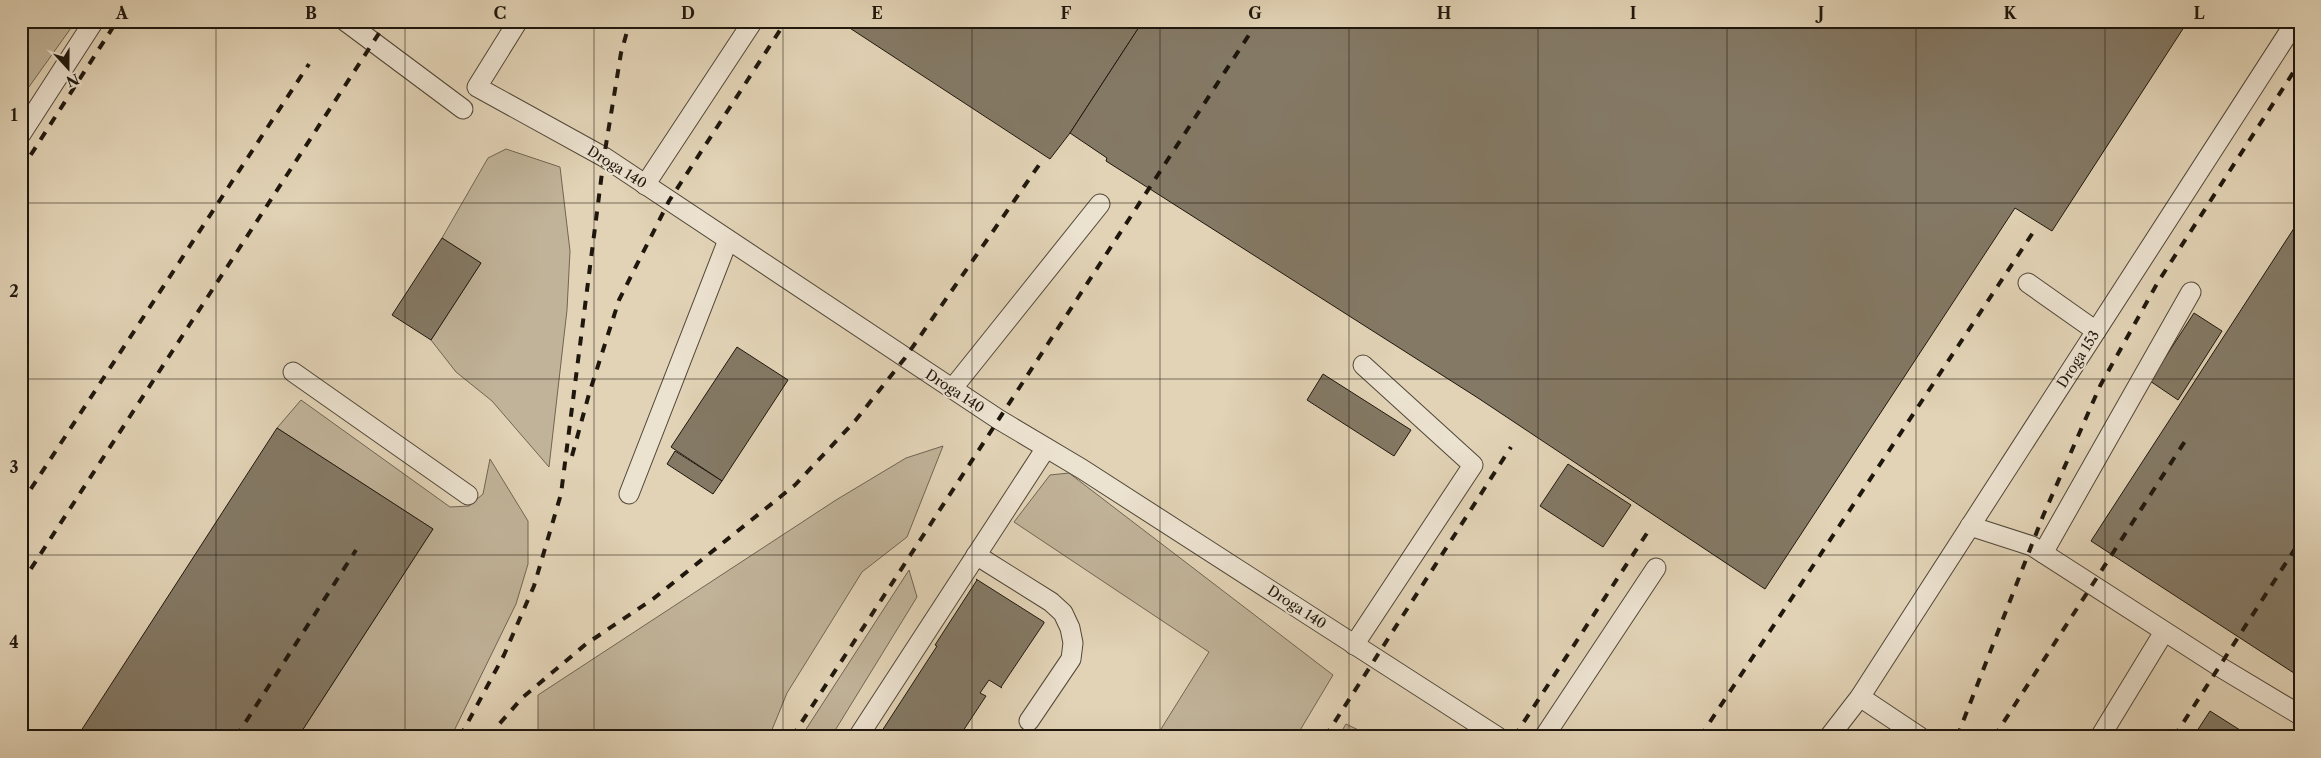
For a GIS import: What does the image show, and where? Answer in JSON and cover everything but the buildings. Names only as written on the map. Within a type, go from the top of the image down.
[{"type":"lane","points":[[21,134],[94,21]]},
{"type":"lane","points":[[345,21],[463,109]]},
{"type":"lane","name":"Droga 140","points":[[518,21],[477,87],[604,157],[952,389],[1498,737]]},
{"type":"lane","points":[[645,185],[753,21]]},
{"type":"lane","name":"Droga 153","points":[[1860,698],[2296,21]]},
{"type":"lane","points":[[952,389],[1100,204]]},
{"type":"lane","points":[[629,494],[728,240]]},
{"type":"lane","points":[[2028,283],[2096,331]]},
{"type":"lane","points":[[2043,554],[2191,292]]},
{"type":"lane","points":[[1354,644],[1473,465],[1363,365]]},
{"type":"lane","points":[[293,372],[468,494]]},
{"type":"lane","points":[[858,737],[1046,448]]},
{"type":"lane","points":[[1970,526],[2032,546],[2164,632],[2300,715]]},
{"type":"lane","points":[[976,555],[1051,602],[1063,613],[1070,628],[1073,643],[1071,659],[1029,721]]},
{"type":"lane","points":[[1544,737],[1656,568]]},
{"type":"lane","points":[[2100,737],[2164,632]]},
{"type":"lane","points":[[1829,737],[1860,698],[1920,737]]},
{"type":"shaded area","points":[[21,21],[76,21],[21,98]]},
{"type":"shaded area","points":[[506,149],[560,167],[570,251],[567,310],[549,467],[492,401],[456,372],[431,340],[481,263],[442,238],[488,158]]},
{"type":"shaded area","points":[[301,400],[450,507],[469,506],[483,494],[490,459],[528,521],[528,564],[516,604],[451,737],[298,737],[433,529],[277,428]]},
{"type":"shaded area","points":[[943,446],[907,537],[862,572],[787,693],[769,737],[543,737],[538,730],[538,695],[836,500],[906,458]]},
{"type":"shaded area","points":[[1069,473],[1333,675],[1296,737],[1156,737],[1209,652],[1014,522],[1050,475]]},
{"type":"shaded area","points":[[909,570],[917,597],[831,737],[801,737]]},
{"type":"shaded area","points":[[1346,724],[1373,737],[1338,737]]},
{"type":"railway","points":[[21,170],[117,21]]},
{"type":"railway","points":[[21,584],[387,21]]},
{"type":"railway","points":[[460,737],[504,655],[534,586],[561,494],[604,157],[621,53],[630,21]]},
{"type":"railway","points":[[572,456],[589,394],[619,300],[669,201],[786,21]]},
{"type":"railway","points":[[792,737],[1258,21]]},
{"type":"railway","points":[[1957,737],[2043,516],[2100,386],[2158,282],[2300,62]]},
{"type":"railway","points":[[21,504],[309,64]]},
{"type":"railway","points":[[488,737],[522,698],[586,644],[653,599],[795,485],[855,421],[905,358],[1039,165]]},
{"type":"railway","points":[[1700,737],[2036,228]]},
{"type":"railway","points":[[1994,737],[2189,435]]},
{"type":"railway","points":[[1325,737],[1511,447]]},
{"type":"railway","points":[[1514,737],[1651,527]]},
{"type":"railway","points":[[2174,737],[2300,541]]},
{"type":"railway","points":[[236,737],[356,550]]}]
